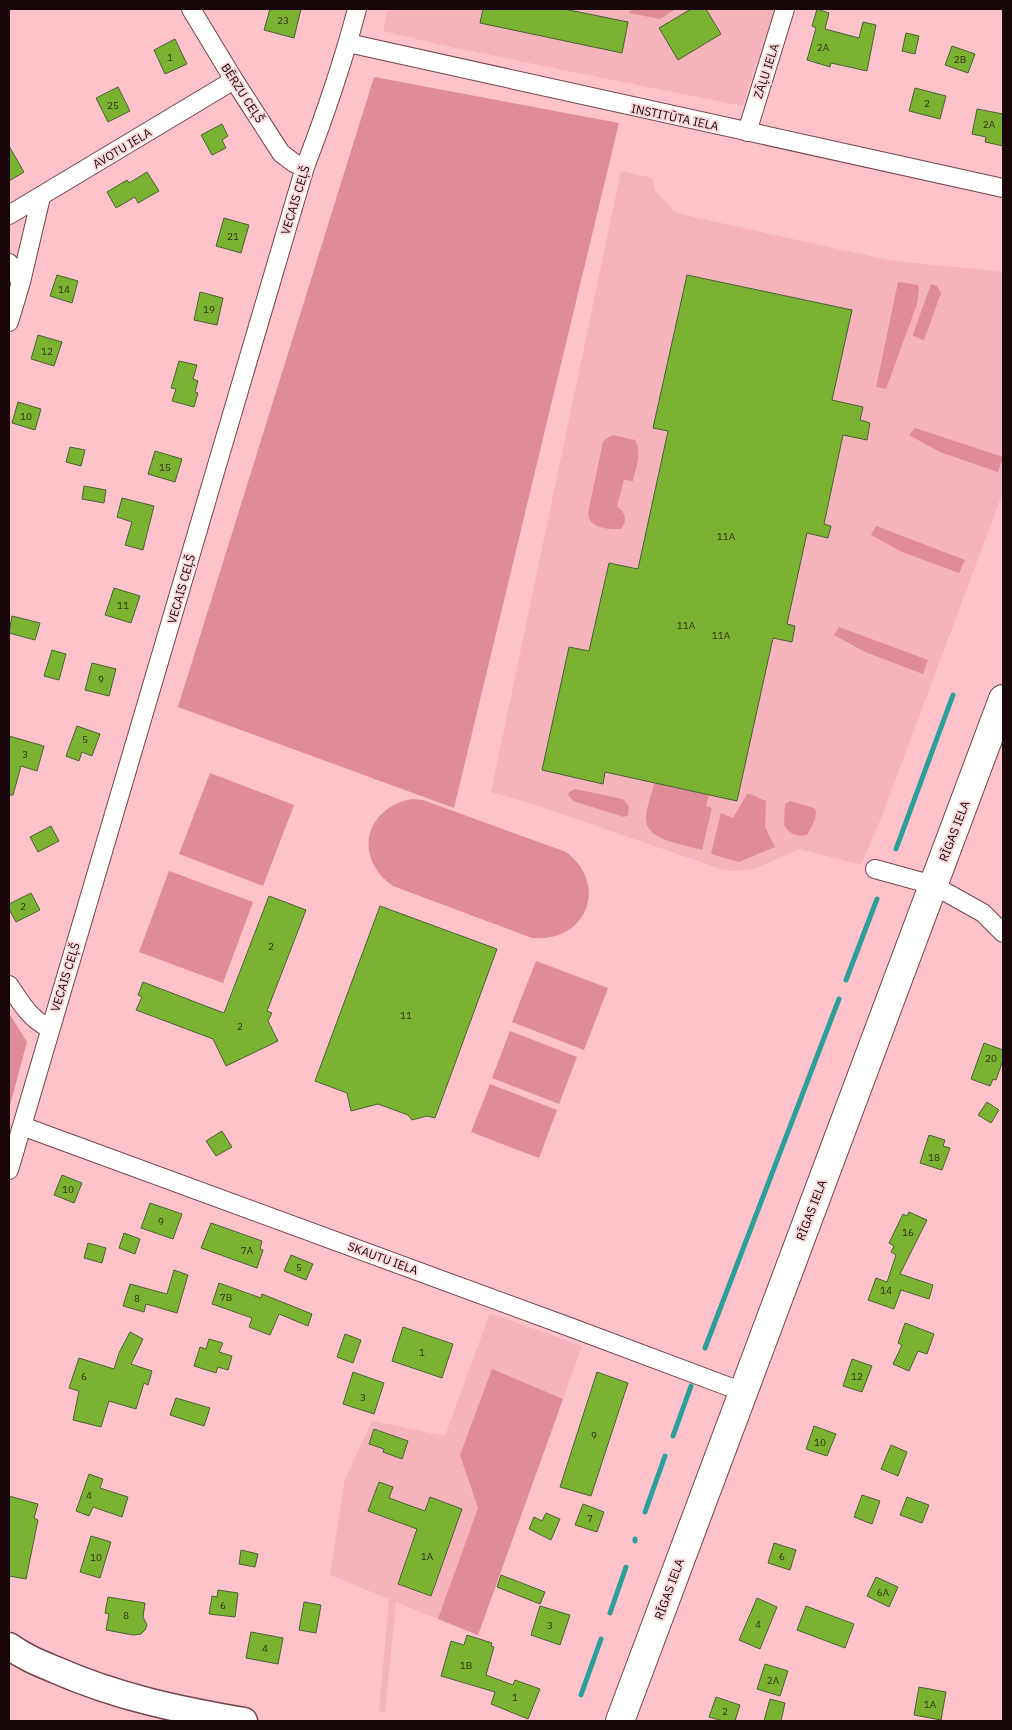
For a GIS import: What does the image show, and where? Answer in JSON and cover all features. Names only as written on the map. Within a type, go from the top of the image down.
[{"type":"main road","name":"RĪGAS IELA","points":[[620,1721],[1003,699]]},
{"type":"main road","points":[[9,1646],[26,1658],[83,1683],[138,1700],[244,1721]]},
{"type":"street","name":"BĒRZU CEĻŠ","points":[[191,9],[281,153],[305,167]]},
{"type":"street","name":"VECAIS CEĻŠ","points":[[9,1170],[305,167],[348,43],[357,9]]},
{"type":"street","name":"ZĀĻU IELA","points":[[747,132],[785,9]]},
{"type":"street","name":"INSTITŪTA IELA","points":[[348,43],[1003,188]]},
{"type":"street","name":"AVOTU IELA","points":[[9,215],[234,80]]},
{"type":"street","points":[[9,322],[41,197]]},
{"type":"street","points":[[9,263],[20,282]]},
{"type":"street","points":[[875,869],[933,885],[983,912],[1003,933]]},
{"type":"street","points":[[9,985],[28,1014],[39,1024],[50,1028]]},
{"type":"street","name":"SKAUTU IELA","points":[[22,1126],[743,1392]]},
{"type":"shaded area","points":[[388,9],[775,9],[742,106],[455,48],[383,31]]},
{"type":"shaded area","points":[[631,9],[676,9],[660,19],[629,13]]},
{"type":"shaded area","points":[[374,77],[619,123],[454,808],[178,707]]},
{"type":"shaded area","points":[[621,171],[652,178],[655,191],[675,212],[684,215],[893,261],[1003,273],[1003,492],[881,818],[861,865],[800,849],[754,869],[732,871],[721,869],[527,802],[491,792]]},
{"type":"shaded area","points":[[898,282],[918,285],[919,289],[917,304],[886,389],[876,387]]},
{"type":"shaded area","points":[[931,284],[937,286],[941,293],[924,340],[913,336],[913,334]]},
{"type":"shaded area","points":[[915,428],[1003,457],[998,472],[940,452],[909,435]]},
{"type":"shaded area","points":[[613,435],[635,440],[638,450],[638,460],[633,481],[624,480],[617,506],[625,516],[621,529],[595,525],[589,518],[588,513],[603,442]]},
{"type":"shaded area","points":[[876,526],[965,560],[959,573],[902,552],[871,535]]},
{"type":"shaded area","points":[[839,627],[928,660],[923,674],[865,652],[834,635]]},
{"type":"shaded area","points":[[210,773],[294,805],[263,886],[179,854]]},
{"type":"shaded area","points":[[654,783],[709,795],[706,806],[712,808],[702,850],[661,838],[648,828],[646,821],[647,812]]},
{"type":"shaded area","points":[[575,789],[623,799],[629,807],[628,815],[624,817],[573,801],[568,795],[569,792]]},
{"type":"shaded area","points":[[747,794],[766,801],[765,827],[775,847],[739,862],[711,854],[721,813],[733,818]]},
{"type":"shaded area","points":[[412,799],[423,800],[566,852],[579,865],[587,880],[589,895],[586,909],[578,922],[566,931],[551,937],[532,938],[393,886],[380,875],[372,862],[369,849],[369,835],[374,823],[383,812],[396,804]]},
{"type":"shaded area","points":[[790,801],[814,808],[816,811],[815,820],[807,835],[800,836],[794,834],[788,831],[784,825],[785,804]]},
{"type":"shaded area","points":[[169,871],[253,902],[223,983],[139,952]]},
{"type":"shaded area","points":[[536,961],[608,988],[584,1050],[512,1022]]},
{"type":"shaded area","points":[[9,1013],[27,1042],[9,1109]]},
{"type":"shaded area","points":[[510,1031],[577,1057],[559,1104],[492,1078]]},
{"type":"shaded area","points":[[490,1084],[557,1110],[539,1158],[471,1132]]},
{"type":"shaded area","points":[[490,1313],[582,1346],[478,1635],[396,1602],[385,1712],[379,1711],[389,1599],[330,1575],[345,1479],[372,1421],[445,1436]]},
{"type":"shaded area","points":[[492,1369],[563,1399],[478,1635],[438,1619],[478,1508],[460,1455]]},
{"type":"building","points":[[270,9],[301,9],[294,38],[264,30]]},
{"type":"building","points":[[483,9],[564,9],[628,22],[622,53],[480,23]]},
{"type":"building","points":[[691,9],[706,9],[721,34],[678,60],[659,28]]},
{"type":"building","points":[[817,9],[829,13],[825,29],[859,38],[863,22],[876,25],[867,71],[831,63],[830,67],[807,60],[816,28],[812,26]]},
{"type":"building","points":[[906,33],[919,36],[915,54],[902,51]]},
{"type":"building","points":[[175,39],[187,64],[165,74],[154,50]]},
{"type":"building","points":[[952,46],[975,54],[968,73],[945,65]]},
{"type":"building","points":[[118,87],[130,111],[108,122],[96,98]]},
{"type":"building","points":[[915,88],[946,96],[940,119],[909,111]]},
{"type":"building","points":[[977,109],[1003,114],[1003,146],[985,142],[986,137],[972,134]]},
{"type":"building","points":[[222,124],[228,136],[222,140],[226,148],[212,155],[201,135]]},
{"type":"building","points":[[9,146],[24,172],[9,181]]},
{"type":"building","points":[[147,172],[159,191],[138,203],[135,197],[116,208],[107,192],[127,180],[129,183]]},
{"type":"building","points":[[224,218],[249,225],[241,253],[216,246]]},
{"type":"building","points":[[57,275],[78,281],[72,303],[50,296]]},
{"type":"building","points":[[687,275],[852,310],[832,400],[863,407],[860,420],[870,423],[867,440],[843,435],[824,524],[831,526],[828,538],[807,533],[787,624],[795,626],[792,642],[773,638],[737,801],[605,772],[603,784],[542,770],[569,647],[589,651],[609,563],[638,569],[668,431],[653,428]]},
{"type":"building","points":[[200,292],[223,298],[217,325],[194,320]]},
{"type":"building","points":[[38,335],[62,342],[54,366],[31,359]]},
{"type":"building","points":[[179,361],[197,365],[193,379],[198,381],[195,392],[198,393],[194,407],[172,401],[176,389],[171,388]]},
{"type":"building","points":[[18,402],[41,409],[35,430],[12,423]]},
{"type":"building","points":[[70,447],[85,450],[81,466],[66,462]]},
{"type":"building","points":[[155,451],[182,459],[175,482],[148,474]]},
{"type":"building","points":[[84,486],[106,490],[104,503],[82,499]]},
{"type":"building","points":[[122,498],[154,506],[143,550],[125,545],[132,522],[117,517]]},
{"type":"building","points":[[114,588],[140,596],[131,623],[105,615]]},
{"type":"building","points":[[12,616],[40,623],[35,640],[9,633]]},
{"type":"building","points":[[52,650],[66,654],[59,680],[44,676]]},
{"type":"building","points":[[92,663],[116,669],[109,696],[85,690]]},
{"type":"building","points":[[77,726],[100,734],[92,756],[82,752],[79,761],[66,756]]},
{"type":"building","points":[[9,736],[44,746],[37,771],[21,766],[13,795],[9,795]]},
{"type":"building","points":[[51,826],[59,841],[38,852],[30,837]]},
{"type":"building","points":[[31,893],[40,910],[16,922],[9,909],[9,904]]},
{"type":"building","points":[[269,896],[306,910],[267,1011],[272,1013],[268,1021],[278,1041],[226,1066],[213,1039],[136,1010],[142,997],[138,995],[143,982],[224,1013]]},
{"type":"building","points":[[380,906],[497,949],[435,1118],[427,1116],[412,1120],[408,1115],[378,1104],[351,1111],[347,1093],[315,1081]]},
{"type":"building","points":[[984,1043],[1003,1050],[1003,1060],[996,1080],[993,1079],[990,1086],[971,1079]]},
{"type":"building","points":[[987,1102],[999,1110],[991,1123],[978,1115]]},
{"type":"building","points":[[222,1131],[232,1147],[216,1156],[206,1141]]},
{"type":"building","points":[[929,1135],[945,1140],[943,1146],[950,1148],[942,1170],[920,1163]]},
{"type":"building","points":[[62,1175],[82,1183],[74,1203],[54,1195]]},
{"type":"building","points":[[150,1203],[182,1214],[173,1239],[141,1228]]},
{"type":"building","points":[[909,1212],[927,1220],[900,1274],[933,1285],[929,1299],[901,1290],[894,1309],[868,1300],[876,1278],[887,1282],[896,1255],[891,1252],[894,1246],[889,1243],[903,1214],[907,1216]]},
{"type":"building","points":[[211,1223],[262,1241],[260,1249],[263,1250],[257,1268],[201,1248]]},
{"type":"building","points":[[124,1233],[140,1239],[135,1254],[119,1248]]},
{"type":"building","points":[[88,1243],[106,1248],[102,1263],[84,1258]]},
{"type":"building","points":[[291,1255],[313,1264],[306,1280],[284,1271]]},
{"type":"building","points":[[174,1270],[188,1275],[177,1313],[146,1304],[144,1312],[123,1306],[130,1284],[167,1294]]},
{"type":"building","points":[[219,1283],[261,1298],[262,1294],[312,1314],[308,1326],[279,1314],[270,1335],[249,1327],[252,1318],[212,1304]]},
{"type":"building","points":[[905,1323],[934,1334],[927,1354],[918,1351],[909,1371],[893,1364],[902,1345],[898,1343]]},
{"type":"building","points":[[403,1327],[453,1344],[442,1378],[392,1361]]},
{"type":"building","points":[[130,1332],[143,1339],[131,1364],[152,1371],[148,1385],[144,1383],[136,1409],[109,1401],[101,1427],[73,1420],[79,1391],[69,1388],[79,1358],[114,1369],[119,1353]]},
{"type":"building","points":[[345,1334],[361,1340],[353,1363],[337,1357]]},
{"type":"building","points":[[209,1339],[223,1343],[219,1352],[232,1356],[228,1370],[218,1367],[216,1373],[194,1366],[200,1347],[206,1349]]},
{"type":"building","points":[[852,1359],[872,1366],[862,1392],[843,1386]]},
{"type":"building","points":[[353,1372],[384,1383],[374,1414],[343,1404]]},
{"type":"building","points":[[597,1372],[628,1383],[591,1496],[560,1487]]},
{"type":"building","points":[[176,1398],[210,1408],[204,1426],[170,1415]]},
{"type":"building","points":[[814,1426],[836,1434],[827,1456],[806,1449]]},
{"type":"building","points":[[374,1429],[408,1441],[402,1459],[383,1452],[384,1449],[369,1444]]},
{"type":"building","points":[[891,1445],[907,1452],[898,1476],[881,1469]]},
{"type":"building","points":[[89,1474],[103,1479],[100,1488],[128,1497],[122,1517],[93,1507],[89,1516],[76,1511]]},
{"type":"building","points":[[379,1482],[393,1487],[389,1498],[425,1511],[430,1497],[462,1509],[431,1596],[398,1584],[417,1529],[368,1511]]},
{"type":"building","points":[[862,1495],[880,1501],[872,1524],[854,1517]]},
{"type":"building","points":[[9,1496],[38,1504],[34,1518],[38,1520],[26,1579],[9,1576]]},
{"type":"building","points":[[907,1497],[929,1505],[922,1523],[900,1515]]},
{"type":"building","points":[[583,1504],[604,1512],[597,1532],[575,1525]]},
{"type":"building","points":[[546,1513],[560,1519],[551,1540],[529,1529],[534,1517],[542,1521]]},
{"type":"building","points":[[91,1536],[111,1542],[100,1578],[80,1572]]},
{"type":"building","points":[[774,1543],[796,1550],[790,1570],[768,1563]]},
{"type":"building","points":[[241,1550],[258,1554],[255,1567],[239,1564]]},
{"type":"building","points":[[501,1575],[545,1592],[540,1604],[497,1587]]},
{"type":"building","points":[[876,1577],[898,1587],[889,1607],[867,1596]]},
{"type":"building","points":[[218,1590],[238,1593],[235,1617],[209,1614],[212,1596],[217,1597]]},
{"type":"building","points":[[108,1597],[145,1603],[143,1617],[147,1625],[141,1634],[133,1635],[106,1630],[109,1614],[105,1613]]},
{"type":"building","points":[[757,1598],[777,1607],[760,1649],[739,1640]]},
{"type":"building","points":[[304,1602],[321,1605],[316,1633],[299,1630]]},
{"type":"building","points":[[540,1606],[570,1615],[560,1645],[531,1635]]},
{"type":"building","points":[[806,1606],[854,1624],[845,1648],[797,1630]]},
{"type":"building","points":[[251,1632],[283,1638],[278,1664],[246,1658]]},
{"type":"building","points":[[467,1635],[492,1643],[491,1646],[494,1647],[486,1675],[513,1685],[515,1680],[540,1689],[528,1719],[491,1704],[495,1692],[441,1676],[451,1641],[464,1645]]},
{"type":"building","points":[[765,1664],[788,1671],[780,1696],[757,1689]]},
{"type":"building","points":[[919,1687],[946,1692],[941,1720],[914,1715]]},
{"type":"building","points":[[716,1697],[740,1705],[735,1721],[723,1721],[709,1717]]},
{"type":"building","points":[[770,1699],[785,1703],[781,1721],[764,1721]]},
{"type":"waterway","points":[[896,849],[953,695]]},
{"type":"waterway","points":[[846,980],[877,899]]},
{"type":"waterway","points":[[705,1348],[839,999]]},
{"type":"waterway","points":[[673,1436],[691,1386]]},
{"type":"waterway","points":[[645,1512],[665,1456]]},
{"type":"waterway","points":[[610,1613],[626,1567]]},
{"type":"waterway","points":[[581,1695],[601,1639]]}]
